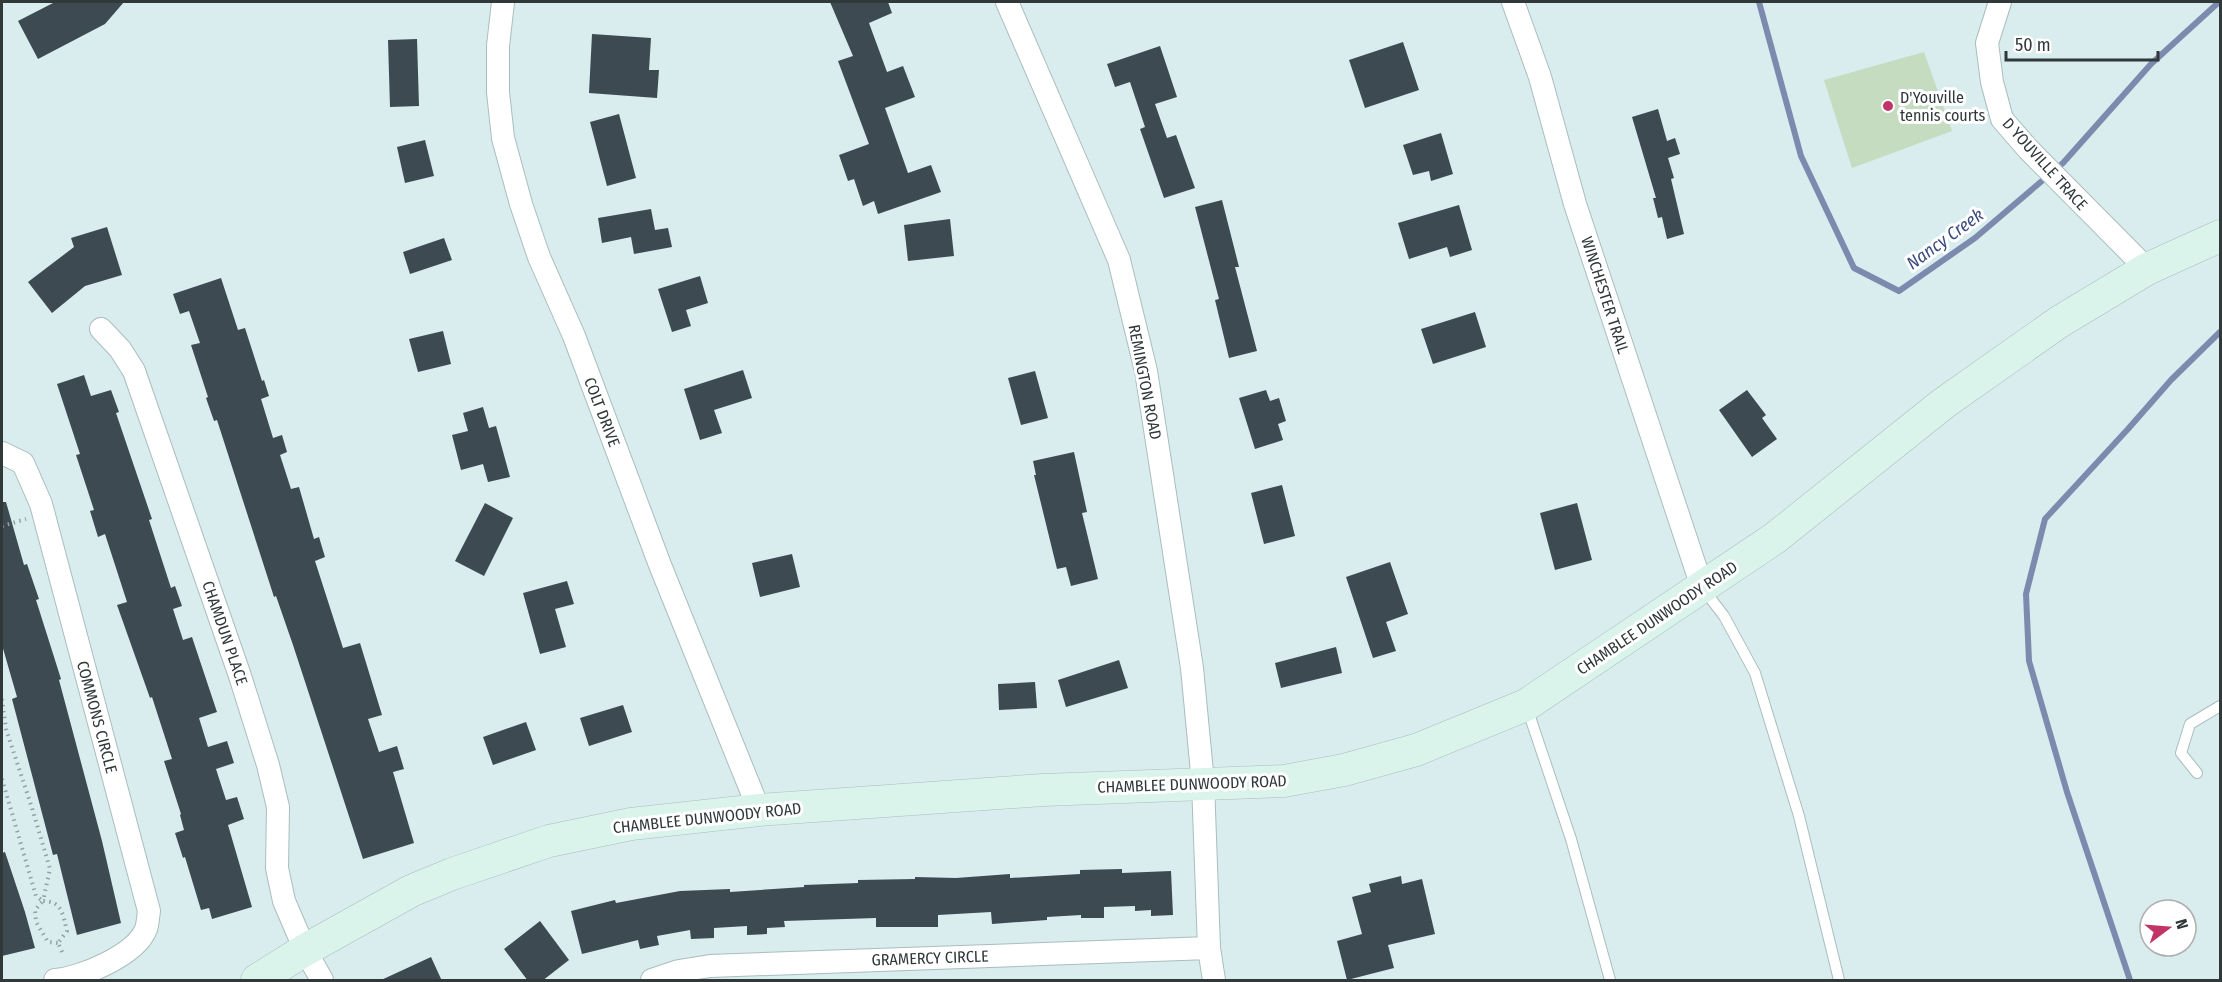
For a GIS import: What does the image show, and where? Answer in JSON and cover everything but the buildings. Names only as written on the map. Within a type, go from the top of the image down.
[{"type":"street","name":"COLT DRIVE","points":[[503,2],[498,46],[498,92],[503,138],[521,204],[539,257],[574,336],[660,565],[759,810]]},
{"type":"street","name":"REMINGTON ROAD","points":[[1007,2],[1119,260],[1146,371],[1191,668],[1203,783]]},
{"type":"street","name":"WINCHESTER TRAIL","points":[[1513,2],[1540,77],[1575,204],[1702,587]]},
{"type":"street","name":"D YOUVILLE TRACE","points":[[2000,2],[1987,43],[1992,82],[2002,119],[2028,149],[2147,269]]},
{"type":"street","name":"CHAMBLEE DUNWOODY ROAD","points":[[257,981],[305,950],[411,891],[452,874],[549,841],[631,824],[759,810],[1043,790],[1284,782],[1344,770],[1416,750],[1526,705],[1775,538],[1944,403],[2059,322],[2147,269],[2220,236]]},
{"type":"street","name":"CHAMDUN PLACE","points":[[102,329],[120,349],[134,372],[240,675],[268,765],[278,807],[277,868],[284,901],[305,950],[322,981]]},
{"type":"street","name":"COMMONS CIRCLE","points":[[2,453],[23,463],[41,504],[149,911],[146,930],[124,953],[93,976],[55,981]]},
{"type":"street","points":[[1203,783],[1209,948],[1214,981]]},
{"type":"street","name":"GRAMERCY CIRCLE","points":[[652,981],[679,971],[710,966],[1209,948]]},
{"type":"lane","points":[[1702,587],[1724,616],[1755,673],[1799,816],[1839,981]]},
{"type":"lane","points":[[1526,705],[1571,838],[1610,981]]},
{"type":"lane","points":[[2197,773],[2181,753],[2190,724],[2220,706]]},
{"type":"path","points":[[2,526],[29,518]]},
{"type":"path","points":[[2,699],[6,729],[50,869],[43,901],[35,910],[36,922],[48,942],[58,944]]},
{"type":"path","points":[[2,779],[36,896],[43,901],[52,901],[63,910],[67,931],[58,944]]},
{"type":"path","points":[[58,944],[63,954]]},
{"type":"green space","name":"D'Youville tennis courts","points":[[1924,52],[1952,131],[1852,168],[1824,80]]},
{"type":"waterway","name":"Nancy Creek","points":[[1759,2],[1801,156],[1854,268],[1899,291],[1975,238],[2063,163],[2151,64],[2219,2]]},
{"type":"waterway","points":[[2130,980],[2067,792],[2029,661],[2026,594],[2045,519],[2171,380],[2220,332]]},
{"type":"place","name":"D'Youville tennis courts","points":[[1888,106]]}]
